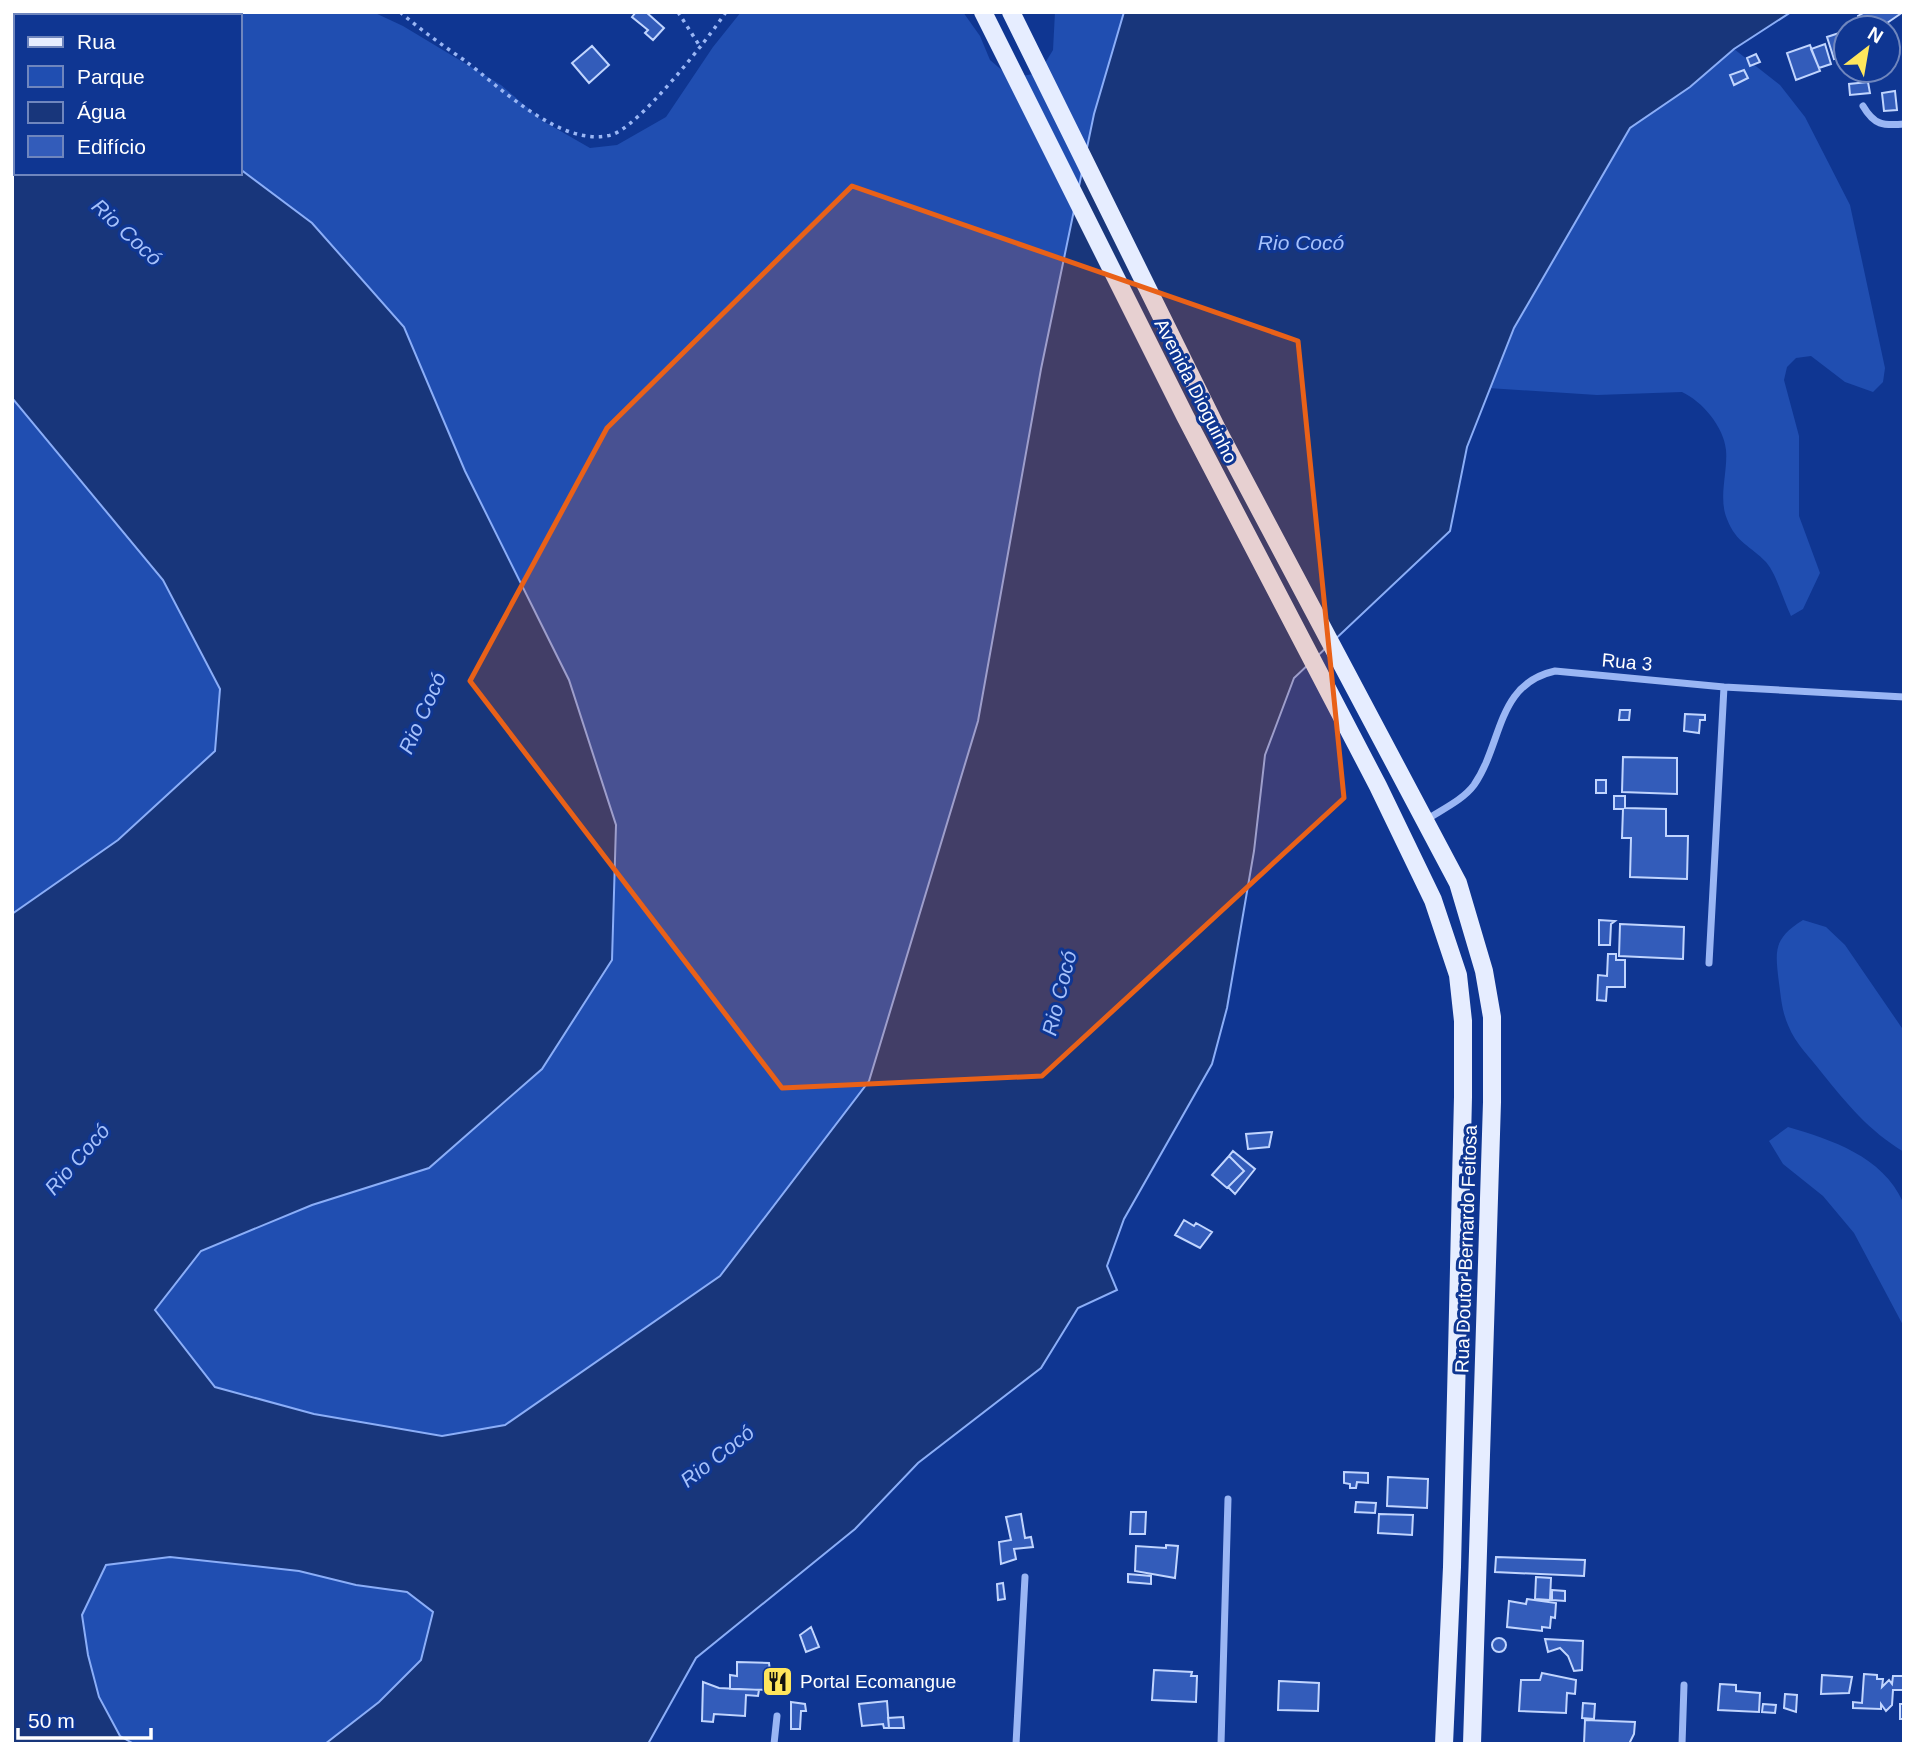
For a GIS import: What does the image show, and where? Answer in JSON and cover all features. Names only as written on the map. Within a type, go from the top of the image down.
[{"type":"main road","name":"Avenida Dioguinho","points":[[1010,12],[1217,429],[1400,774]]},
{"type":"main road","name":"Avenida Dioguinho","points":[[985,16],[1185,416],[1378,786]]},
{"type":"main road","name":"Rua Doutor Bernardo Feitosa","points":[[1400,774],[1458,883],[1484,971],[1492,1017],[1492,1116],[1472,1744]]},
{"type":"main road","name":"Rua Doutor Bernardo Feitosa","points":[[1378,786],[1443,925],[1458,975],[1463,1021],[1452,1567],[1444,1744]]},
{"type":"street","points":[[1863,106],[1873,121],[1881,126],[1904,124]]},
{"type":"street","name":"Rua 3","points":[[1425,821],[1472,788],[1512,696],[1539,674],[1555,671],[1724,687],[1904,697]]},
{"type":"street","points":[[1709,962],[1724,687]]},
{"type":"street","points":[[1222,1744],[1228,1499]]},
{"type":"street","points":[[1016,1744],[1025,1577]]},
{"type":"street","points":[[1682,1744],[1684,1685]]},
{"type":"street","points":[[774,1744],[777,1716]]},
{"type":"path","points":[[400,12],[507,96],[564,129],[588,137],[611,135],[628,128],[701,48],[726,12]]},
{"type":"path","points":[[678,12],[701,48]]},
{"type":"highlighted area","points":[[852,186],[1298,341],[1344,798],[1042,1076],[782,1088],[470,681],[607,428]]},
{"type":"green space","points":[[373,12],[403,26],[501,85],[543,121],[590,148],[617,145],[666,117],[713,47],[741,12],[963,12],[980,36],[990,60],[1011,78],[1039,73],[1053,50],[1055,12],[1124,12],[1094,114],[1041,369],[978,721],[869,1081],[720,1276],[505,1425],[442,1436],[314,1414],[215,1387],[155,1311],[201,1251],[311,1205],[465,471],[404,327],[312,223],[242,170],[242,14],[94,14]]},
{"type":"green space","points":[[1734,49],[1780,85],[1805,117],[1850,205],[1885,368],[1883,382],[1873,392],[1845,382],[1811,356],[1796,358],[1787,367],[1784,380],[1799,436],[1799,516],[1820,573],[1803,609],[1791,616],[1770,567],[1739,539],[1727,519],[1723,502],[1726,458],[1724,441],[1711,416],[1690,396],[1682,392],[1597,395],[1488,388],[1514,328],[1630,128],[1690,87]]},
{"type":"green space","points":[[12,398],[163,580],[220,689],[215,751],[118,840],[12,914]]},
{"type":"green space","points":[[1803,920],[1826,927],[1845,945],[1904,1031],[1904,1152],[1869,1126],[1850,1106],[1791,1032],[1781,999],[1777,954],[1778,946],[1786,933]]},
{"type":"green space","points":[[1788,1127],[1854,1152],[1869,1161],[1894,1186],[1903,1202],[1904,1210],[1904,1327],[1854,1233],[1823,1196],[1783,1164],[1769,1141]]},
{"type":"green space","points":[[170,1557],[299,1571],[356,1585],[407,1592],[433,1612],[421,1660],[379,1702],[325,1744],[134,1744],[120,1736],[99,1697],[88,1655],[82,1615],[106,1565]]},
{"type":"water","name":"Rio Cocó","points":[[12,12],[94,12],[14,14],[14,175],[242,175],[242,170],[312,223],[404,327],[465,471],[569,680],[616,825],[612,960],[542,1069],[429,1168],[312,1205],[201,1251],[155,1310],[215,1387],[314,1414],[442,1436],[505,1425],[720,1276],[869,1081],[978,721],[1041,369],[1094,114],[1124,12],[1791,12],[1734,49],[1690,87],[1630,128],[1514,328],[1467,447],[1450,531],[1294,678],[1265,755],[1254,851],[1227,1008],[1212,1064],[1124,1219],[1107,1266],[1117,1290],[1078,1308],[1041,1368],[918,1463],[855,1529],[696,1658],[648,1744],[325,1744],[379,1702],[421,1660],[433,1612],[407,1592],[356,1585],[299,1571],[170,1557],[106,1565],[82,1615],[88,1655],[99,1697],[120,1736],[134,1744],[12,1744],[12,914],[118,840],[215,751],[220,689],[163,580],[12,398]]},
{"type":"building","points":[[636,12],[646,12],[664,28],[653,40],[645,33],[648,30],[632,17]]},
{"type":"building","points":[[1865,12],[1903,12],[1900,14],[1862,14]]},
{"type":"building","points":[[1832,35],[1832,53],[1827,37]]},
{"type":"building","points":[[1825,44],[1831,64],[1819,68],[1811,49]]},
{"type":"building","points":[[1810,45],[1820,71],[1796,80],[1787,53]]},
{"type":"building","points":[[592,46],[609,65],[589,83],[572,63]]},
{"type":"building","points":[[1756,54],[1760,62],[1750,66],[1747,58]]},
{"type":"building","points":[[1744,70],[1748,78],[1734,85],[1730,75]]},
{"type":"building","points":[[1849,84],[1868,84],[1870,93],[1850,95]]},
{"type":"building","points":[[1895,91],[1897,110],[1884,111],[1882,93]]},
{"type":"building","points":[[1620,710],[1630,710],[1629,720],[1619,720]]},
{"type":"building","points":[[1685,714],[1705,715],[1705,720],[1700,720],[1699,733],[1684,731]]},
{"type":"building","points":[[1623,757],[1677,758],[1677,794],[1622,792]]},
{"type":"building","points":[[1596,780],[1606,780],[1606,793],[1596,793]]},
{"type":"building","points":[[1614,796],[1625,796],[1625,808],[1666,809],[1666,836],[1688,836],[1687,879],[1630,877],[1631,838],[1622,838],[1623,809],[1614,809]]},
{"type":"building","points":[[1599,920],[1615,921],[1611,924],[1610,945],[1599,945]]},
{"type":"building","points":[[1620,924],[1684,927],[1683,959],[1619,956]]},
{"type":"building","points":[[1608,954],[1616,954],[1616,960],[1625,960],[1625,987],[1607,987],[1606,1001],[1597,1000],[1598,975],[1607,976]]},
{"type":"building","points":[[1272,1132],[1269,1147],[1248,1149],[1246,1134]]},
{"type":"building","points":[[1233,1151],[1255,1169],[1235,1194],[1228,1187],[1244,1171],[1229,1156]]},
{"type":"building","points":[[1229,1156],[1244,1171],[1227,1188],[1212,1175]]},
{"type":"building","points":[[1184,1220],[1212,1232],[1200,1248],[1175,1235]]},
{"type":"building","points":[[1344,1472],[1368,1473],[1368,1483],[1357,1482],[1356,1488],[1350,1488],[1350,1484],[1344,1483]]},
{"type":"building","points":[[1388,1477],[1428,1479],[1427,1508],[1387,1506]]},
{"type":"building","points":[[1356,1502],[1376,1503],[1375,1513],[1355,1512]]},
{"type":"building","points":[[1131,1512],[1146,1512],[1145,1534],[1130,1534]]},
{"type":"building","points":[[1021,1514],[1025,1538],[1031,1537],[1033,1547],[1014,1549],[1016,1559],[1001,1564],[999,1542],[1011,1540],[1006,1517]]},
{"type":"building","points":[[1379,1514],[1413,1515],[1412,1535],[1378,1533]]},
{"type":"building","points":[[1166,1545],[1178,1546],[1175,1578],[1135,1571],[1136,1546],[1166,1548]]},
{"type":"building","points":[[1496,1557],[1585,1560],[1584,1576],[1495,1572]]},
{"type":"building","points":[[1128,1574],[1151,1576],[1151,1584],[1128,1582]]},
{"type":"building","points":[[1536,1577],[1551,1578],[1550,1600],[1535,1599]]},
{"type":"building","points":[[1003,1583],[1005,1599],[998,1600],[997,1584]]},
{"type":"building","points":[[1552,1590],[1565,1591],[1565,1601],[1552,1600]]},
{"type":"building","points":[[1527,1599],[1556,1603],[1555,1618],[1551,1617],[1550,1628],[1542,1627],[1542,1631],[1507,1627],[1509,1601],[1526,1604]]},
{"type":"building","points":[[811,1627],[819,1647],[806,1652],[800,1635]]},
{"type":"building","points":[[1496,1638],[1502,1638],[1506,1645],[1502,1652],[1496,1652],[1492,1648],[1492,1642]]},
{"type":"building","points":[[1545,1639],[1583,1641],[1582,1670],[1574,1671],[1568,1656],[1560,1648],[1548,1652]]},
{"type":"building","points":[[737,1662],[769,1663],[772,1686],[769,1685],[769,1690],[730,1689],[730,1675],[737,1676]]},
{"type":"building","points":[[1154,1670],[1192,1672],[1191,1676],[1197,1676],[1196,1702],[1152,1700]]},
{"type":"building","points":[[1542,1673],[1576,1680],[1575,1694],[1567,1693],[1566,1713],[1519,1711],[1521,1680],[1540,1680]]},
{"type":"building","points":[[1864,1674],[1877,1675],[1877,1679],[1883,1679],[1882,1687],[1889,1680],[1892,1684],[1893,1676],[1904,1676],[1904,1690],[1893,1690],[1892,1705],[1886,1711],[1881,1704],[1881,1709],[1853,1708],[1853,1702],[1862,1703]]},
{"type":"building","points":[[1822,1675],[1852,1677],[1849,1693],[1821,1694]]},
{"type":"building","points":[[1279,1681],[1319,1683],[1318,1711],[1278,1710]]},
{"type":"building","points":[[703,1682],[719,1688],[759,1690],[758,1696],[746,1695],[745,1716],[714,1714],[713,1722],[702,1721]]},
{"type":"building","points":[[1720,1684],[1736,1685],[1736,1691],[1760,1693],[1759,1712],[1718,1710]]},
{"type":"building","points":[[1785,1694],[1797,1695],[1796,1712],[1784,1708]]},
{"type":"building","points":[[887,1701],[889,1728],[884,1728],[883,1724],[862,1726],[859,1704]]},
{"type":"building","points":[[791,1702],[805,1704],[806,1711],[801,1711],[800,1729],[791,1729]]},
{"type":"building","points":[[1583,1703],[1595,1704],[1594,1719],[1582,1718]]},
{"type":"building","points":[[1763,1704],[1776,1705],[1775,1713],[1762,1712]]},
{"type":"building","points":[[1900,1704],[1904,1704],[1904,1719],[1900,1719]]},
{"type":"building","points":[[903,1717],[904,1728],[889,1728],[888,1718]]},
{"type":"building","points":[[1585,1720],[1635,1722],[1634,1734],[1629,1744],[1584,1744]]},
{"type":"place","name":"Portal Ecomangue","points":[[777,1681]]}]
